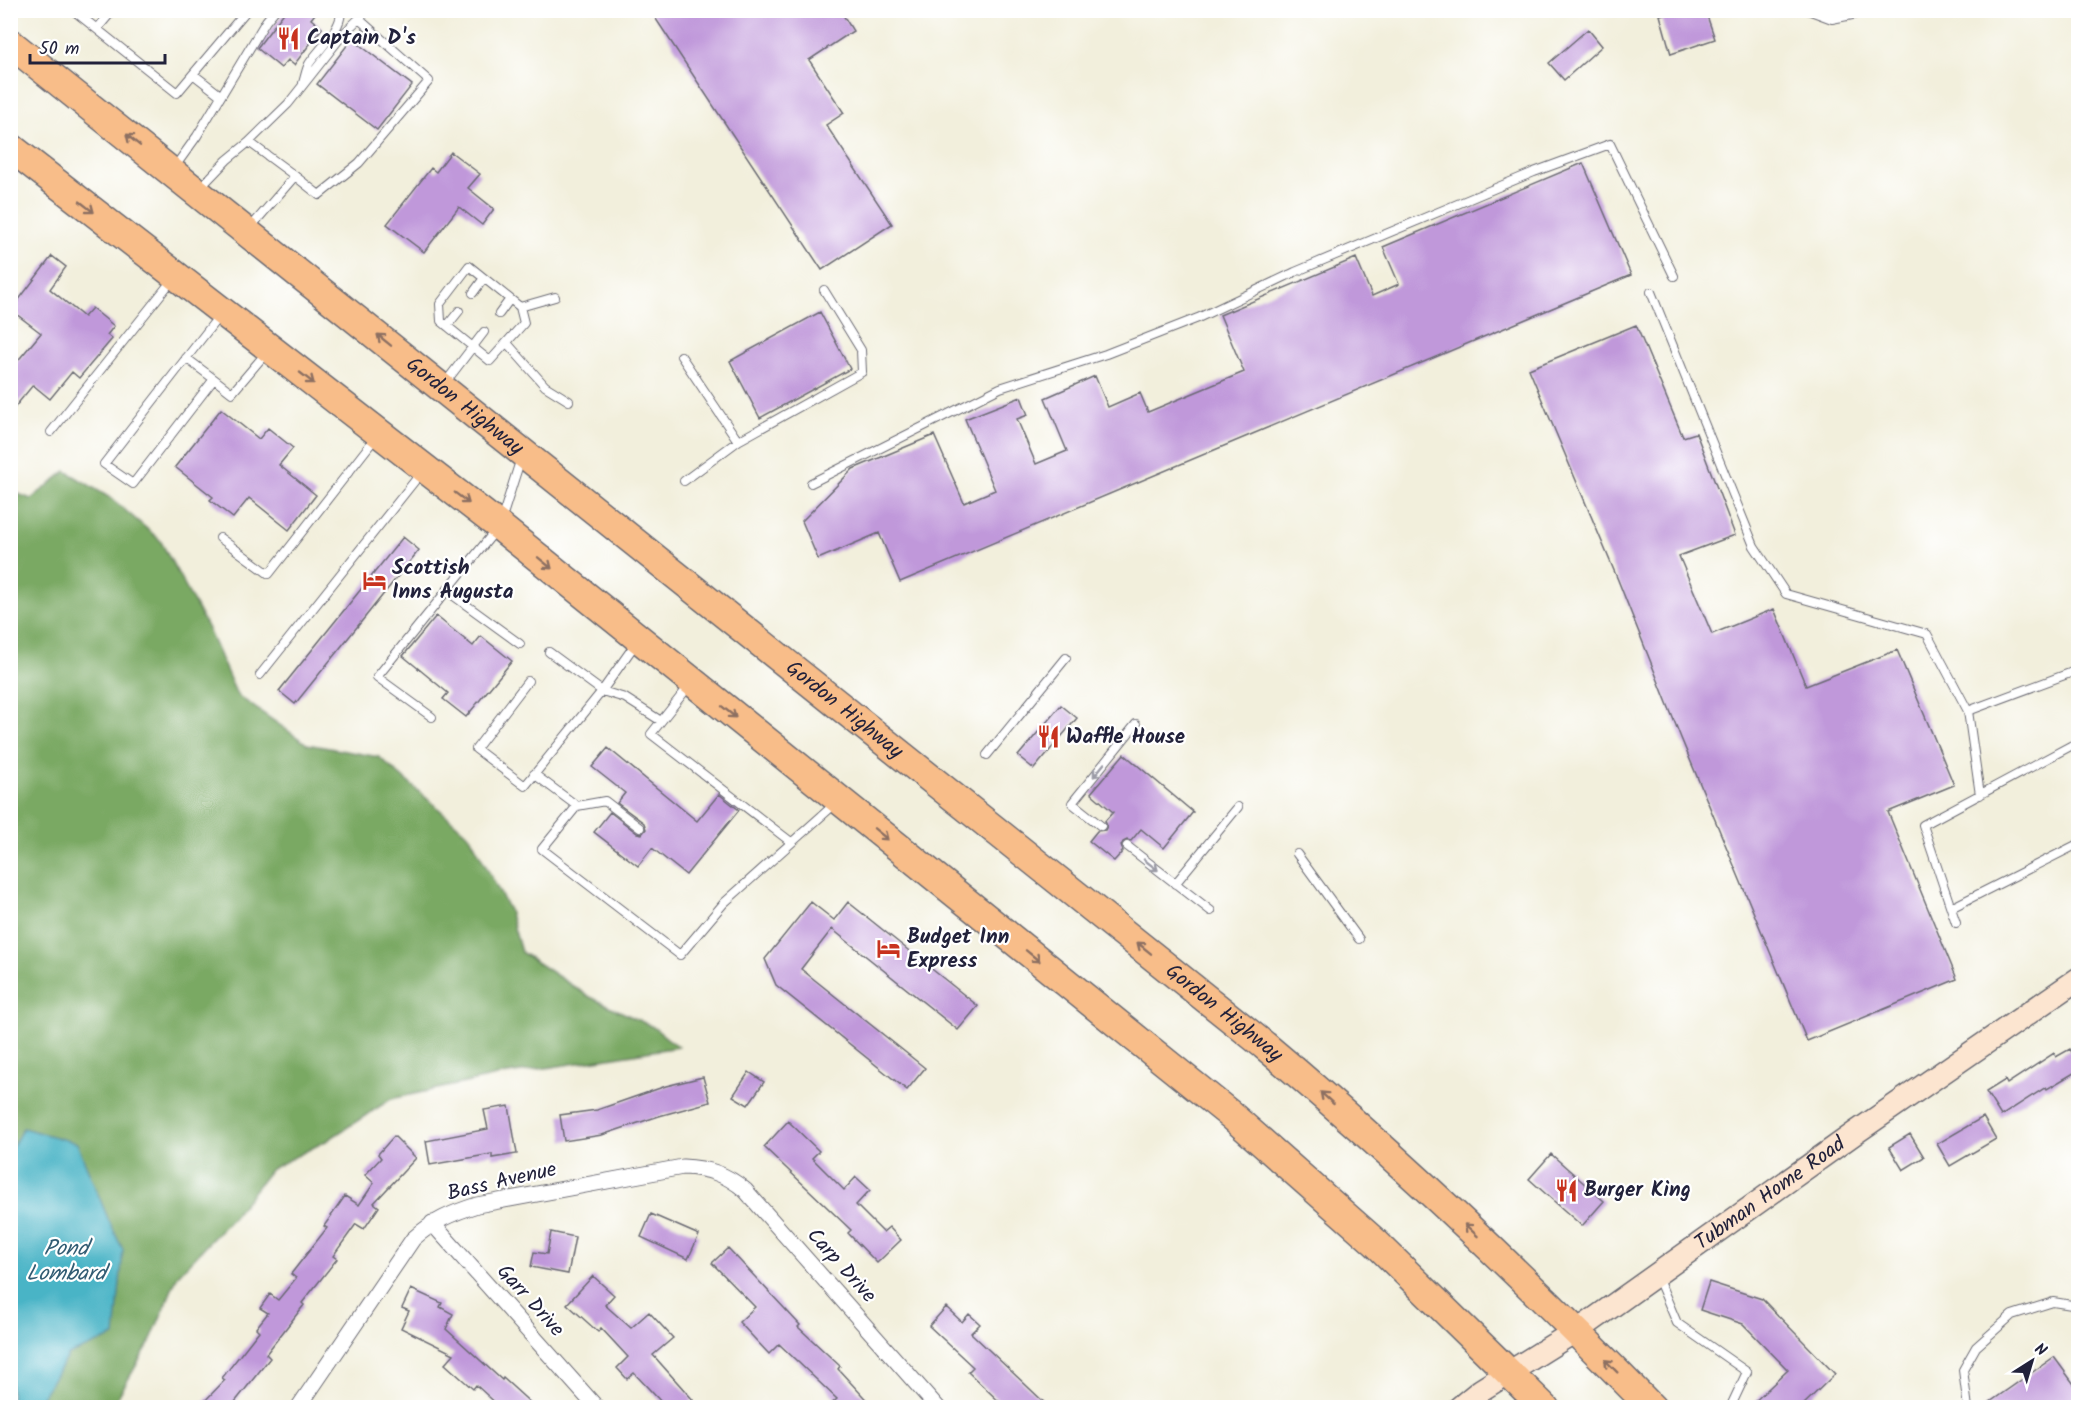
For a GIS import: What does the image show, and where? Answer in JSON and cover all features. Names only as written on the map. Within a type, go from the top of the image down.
[{"type":"highway","name":"Gordon Highway","points":[[10,43],[524,451],[1264,1045],[1434,1195],[1652,1407]]},
{"type":"highway","points":[[10,147],[499,526],[1231,1115],[1376,1243],[1545,1407]]},
{"type":"street","name":"Tubman Home Road","points":[[1459,1407],[1481,1390],[1576,1331],[1855,1133],[2079,979]]},
{"type":"street","name":"Bass Avenue","points":[[298,1407],[407,1247],[432,1223],[449,1214],[477,1205],[663,1170],[683,1167],[702,1168]]},
{"type":"street","name":"Carp Drive","points":[[702,1168],[724,1175],[745,1190],[938,1407]]},
{"type":"street","name":"Garr Drive","points":[[432,1223],[597,1407]]},
{"type":"lane","points":[[73,10],[84,14],[98,29],[177,93],[247,10]]},
{"type":"lane","points":[[98,29],[113,10]]},
{"type":"lane","points":[[172,171],[197,136],[266,21],[276,10]]},
{"type":"lane","points":[[302,87],[309,66],[339,23],[342,15],[340,10]]},
{"type":"lane","points":[[198,191],[227,160],[288,104],[345,32],[368,10]]},
{"type":"lane","points":[[1808,10],[1832,19],[1877,10]]},
{"type":"lane","points":[[249,142],[320,195],[359,163],[429,81],[359,19]]},
{"type":"lane","points":[[193,74],[220,95]]},
{"type":"lane","points":[[811,483],[1000,388],[1106,354],[1198,318],[1295,272],[1534,172],[1610,144],[1674,276]]},
{"type":"lane","points":[[247,231],[295,176]]},
{"type":"lane","points":[[469,266],[484,278],[520,307],[524,323],[490,361],[441,321],[440,304],[469,266]]},
{"type":"lane","points":[[51,432],[176,276]]},
{"type":"lane","points":[[472,293],[484,278]]},
{"type":"lane","points":[[684,481],[738,441],[862,372],[861,350],[824,290]]},
{"type":"lane","points":[[1651,292],[1754,546],[1786,594],[1928,634],[1968,711],[1980,795]]},
{"type":"lane","points":[[520,307],[555,297]]},
{"type":"lane","points":[[499,314],[510,299]]},
{"type":"lane","points":[[447,326],[459,310]]},
{"type":"lane","points":[[214,379],[133,484],[104,464],[222,312]]},
{"type":"lane","points":[[442,387],[484,333]]},
{"type":"lane","points":[[507,343],[545,386],[569,400]]},
{"type":"lane","points":[[186,358],[232,393],[270,349]]},
{"type":"lane","points":[[681,356],[738,441]]},
{"type":"lane","points":[[220,538],[269,574],[378,434]]},
{"type":"lane","points":[[432,717],[377,677],[499,526],[524,451]]},
{"type":"lane","points":[[260,675],[424,469]]},
{"type":"lane","points":[[447,591],[520,645]]},
{"type":"lane","points":[[528,681],[476,749],[525,786],[602,691],[639,639]]},
{"type":"lane","points":[[549,652],[602,691],[625,698],[661,721]]},
{"type":"lane","points":[[987,755],[1066,658]]},
{"type":"lane","points":[[1968,711],[2079,670]]},
{"type":"lane","points":[[692,682],[651,734],[791,842]]},
{"type":"lane","points":[[1101,826],[1072,804],[1136,724]]},
{"type":"lane","points":[[1956,923],[1923,825],[2079,742]]},
{"type":"lane","points":[[534,774],[577,806]]},
{"type":"lane","points":[[640,828],[605,801],[577,806],[542,849],[680,955],[724,903],[840,800]]},
{"type":"lane","points":[[1175,884],[1238,807]]},
{"type":"lane","points":[[1951,908],[2079,844]]},
{"type":"lane","points":[[1127,846],[1211,911]]},
{"type":"lane","points":[[1297,854],[1359,939]]},
{"type":"lane","points":[[1656,1274],[1677,1323],[1747,1372],[1730,1407]]},
{"type":"lane","points":[[1968,1407],[1962,1370],[1976,1347],[2012,1315],[2053,1302],[2079,1306]]},
{"type":"green space","points":[[66,471],[112,499],[160,540],[207,627],[237,695],[307,744],[379,757],[470,836],[509,910],[521,952],[588,996],[653,1027],[678,1047],[502,1075],[391,1099],[328,1140],[271,1169],[233,1217],[178,1275],[150,1342],[112,1407],[11,1408],[11,491],[31,499]]},
{"type":"water","name":"Pond Lombard","points":[[23,1128],[77,1143],[123,1250],[115,1336],[68,1355],[40,1400],[39,1407],[11,1407],[10,1151]]},
{"type":"building","name":"Captain D's","points":[[286,10],[318,10],[311,19],[322,28],[294,65],[288,60],[281,68],[257,48]]},
{"type":"building","points":[[650,10],[840,10],[853,31],[809,60],[844,113],[826,125],[892,224],[822,270]]},
{"type":"building","points":[[1681,10],[1705,10],[1715,39],[1671,54],[1660,15]]},
{"type":"building","points":[[1588,29],[1602,46],[1564,80],[1549,63]]},
{"type":"building","points":[[352,39],[412,85],[377,130],[317,84]]},
{"type":"building","points":[[451,152],[480,174],[468,188],[494,209],[482,225],[459,207],[424,252],[387,224],[431,168],[436,172]]},
{"type":"building","points":[[1583,163],[1631,275],[900,582],[879,533],[818,559],[802,521],[853,469],[934,435],[964,503],[995,490],[965,419],[1021,397],[1028,415],[1017,419],[1036,464],[1067,451],[1045,398],[1095,376],[1108,407],[1140,393],[1148,412],[1244,372],[1220,315],[1356,258],[1372,296],[1399,284],[1383,247]]},
{"type":"building","points":[[52,256],[66,267],[50,289],[84,317],[92,308],[114,326],[107,335],[112,339],[79,378],[72,372],[50,399],[33,385],[10,413],[10,370],[41,333],[11,310]]},
{"type":"building","points":[[820,312],[850,369],[760,418],[730,361]]},
{"type":"building","points":[[1636,325],[1683,437],[1696,433],[1735,535],[1679,556],[1712,634],[1774,609],[1806,686],[1897,650],[1954,785],[1888,812],[1957,979],[1807,1041],[1529,369]]},
{"type":"building","points":[[221,409],[259,439],[268,428],[293,448],[279,465],[316,495],[289,530],[249,498],[233,518],[210,500],[213,497],[175,467]]},
{"type":"building","points":[[403,537],[419,550],[295,704],[279,691]]},
{"type":"building","points":[[436,616],[473,646],[481,636],[512,661],[466,717],[443,699],[448,693],[403,656]]},
{"type":"building","name":"Waffle House","points":[[1061,705],[1077,718],[1034,769],[1018,756]]},
{"type":"building","points":[[608,748],[697,821],[719,794],[739,810],[686,875],[652,848],[638,866],[594,832],[610,812],[637,833],[642,834],[646,829],[644,823],[617,803],[625,793],[592,767]]},
{"type":"building","points":[[1124,754],[1193,812],[1164,848],[1141,829],[1131,841],[1123,842],[1121,846],[1123,851],[1114,861],[1089,841],[1097,831],[1105,830],[1107,826],[1105,821],[1113,812],[1091,793]]},
{"type":"building","points":[[811,902],[834,920],[848,902],[978,1006],[958,1030],[832,929],[801,969],[925,1068],[907,1090],[776,985],[765,959]]},
{"type":"building","points":[[2070,1049],[2079,1063],[2079,1070],[2047,1089],[2046,1087],[2001,1116],[1986,1092],[2005,1080],[2007,1084],[2054,1053],[2056,1057]]},
{"type":"building","points":[[749,1072],[764,1082],[748,1105],[733,1096]]},
{"type":"building","points":[[703,1077],[710,1102],[602,1135],[564,1141],[560,1115],[597,1110],[666,1086]]},
{"type":"building","points":[[509,1106],[517,1154],[492,1158],[492,1154],[430,1165],[426,1141],[488,1129],[484,1110]]},
{"type":"building","points":[[1983,1117],[1996,1139],[1950,1166],[1937,1144]]},
{"type":"building","points":[[788,1121],[819,1151],[812,1158],[844,1190],[856,1177],[870,1190],[856,1205],[883,1232],[889,1227],[901,1240],[877,1263],[848,1233],[851,1230],[764,1147]]},
{"type":"building","points":[[1910,1134],[1924,1157],[1903,1170],[1889,1147]]},
{"type":"building","points":[[394,1136],[416,1158],[374,1203],[379,1207],[364,1229],[356,1224],[333,1256],[337,1259],[266,1354],[270,1358],[231,1407],[199,1407],[225,1380],[222,1378],[259,1331],[256,1328],[268,1313],[260,1308],[270,1294],[278,1300],[296,1278],[291,1274],[327,1228],[324,1226],[345,1196],[359,1205],[374,1183],[365,1175],[381,1158],[378,1154]]},
{"type":"building","name":"Burger King","points":[[1551,1154],[1604,1201],[1582,1226],[1529,1179]]},
{"type":"building","points":[[651,1214],[699,1235],[688,1259],[641,1237]]},
{"type":"building","points":[[551,1232],[575,1237],[568,1274],[531,1267],[534,1252],[547,1254]]},
{"type":"building","points":[[728,1248],[800,1325],[798,1327],[840,1366],[838,1369],[873,1407],[828,1407],[837,1399],[779,1344],[769,1354],[739,1322],[755,1307],[712,1263]]},
{"type":"building","points":[[593,1276],[614,1295],[605,1305],[631,1328],[649,1312],[673,1338],[653,1355],[693,1400],[684,1407],[666,1407],[634,1373],[627,1379],[617,1368],[628,1357],[601,1328],[598,1332],[567,1304]]},
{"type":"building","points":[[1709,1282],[1762,1299],[1835,1374],[1801,1407],[1749,1407],[1788,1370],[1743,1324],[1700,1310]]},
{"type":"building","points":[[411,1289],[442,1303],[440,1307],[453,1314],[446,1329],[535,1407],[500,1407],[476,1385],[473,1389],[445,1364],[454,1354],[401,1328],[409,1311],[402,1308]]},
{"type":"building","points":[[946,1307],[962,1322],[969,1314],[980,1324],[971,1333],[1049,1407],[1005,1407],[968,1372],[973,1367],[929,1326]]},
{"type":"building","points":[[2054,1357],[2079,1391],[2079,1407],[1983,1407]]},
{"type":"place","name":"Captain D's","points":[[289,38]]},
{"type":"place","name":"Scottish Inns Augusta","points":[[374,580]]},
{"type":"place","name":"Waffle House","points":[[1048,737]]},
{"type":"place","name":"Budget Inn Express","points":[[889,949]]},
{"type":"place","name":"Burger King","points":[[1566,1190]]}]
